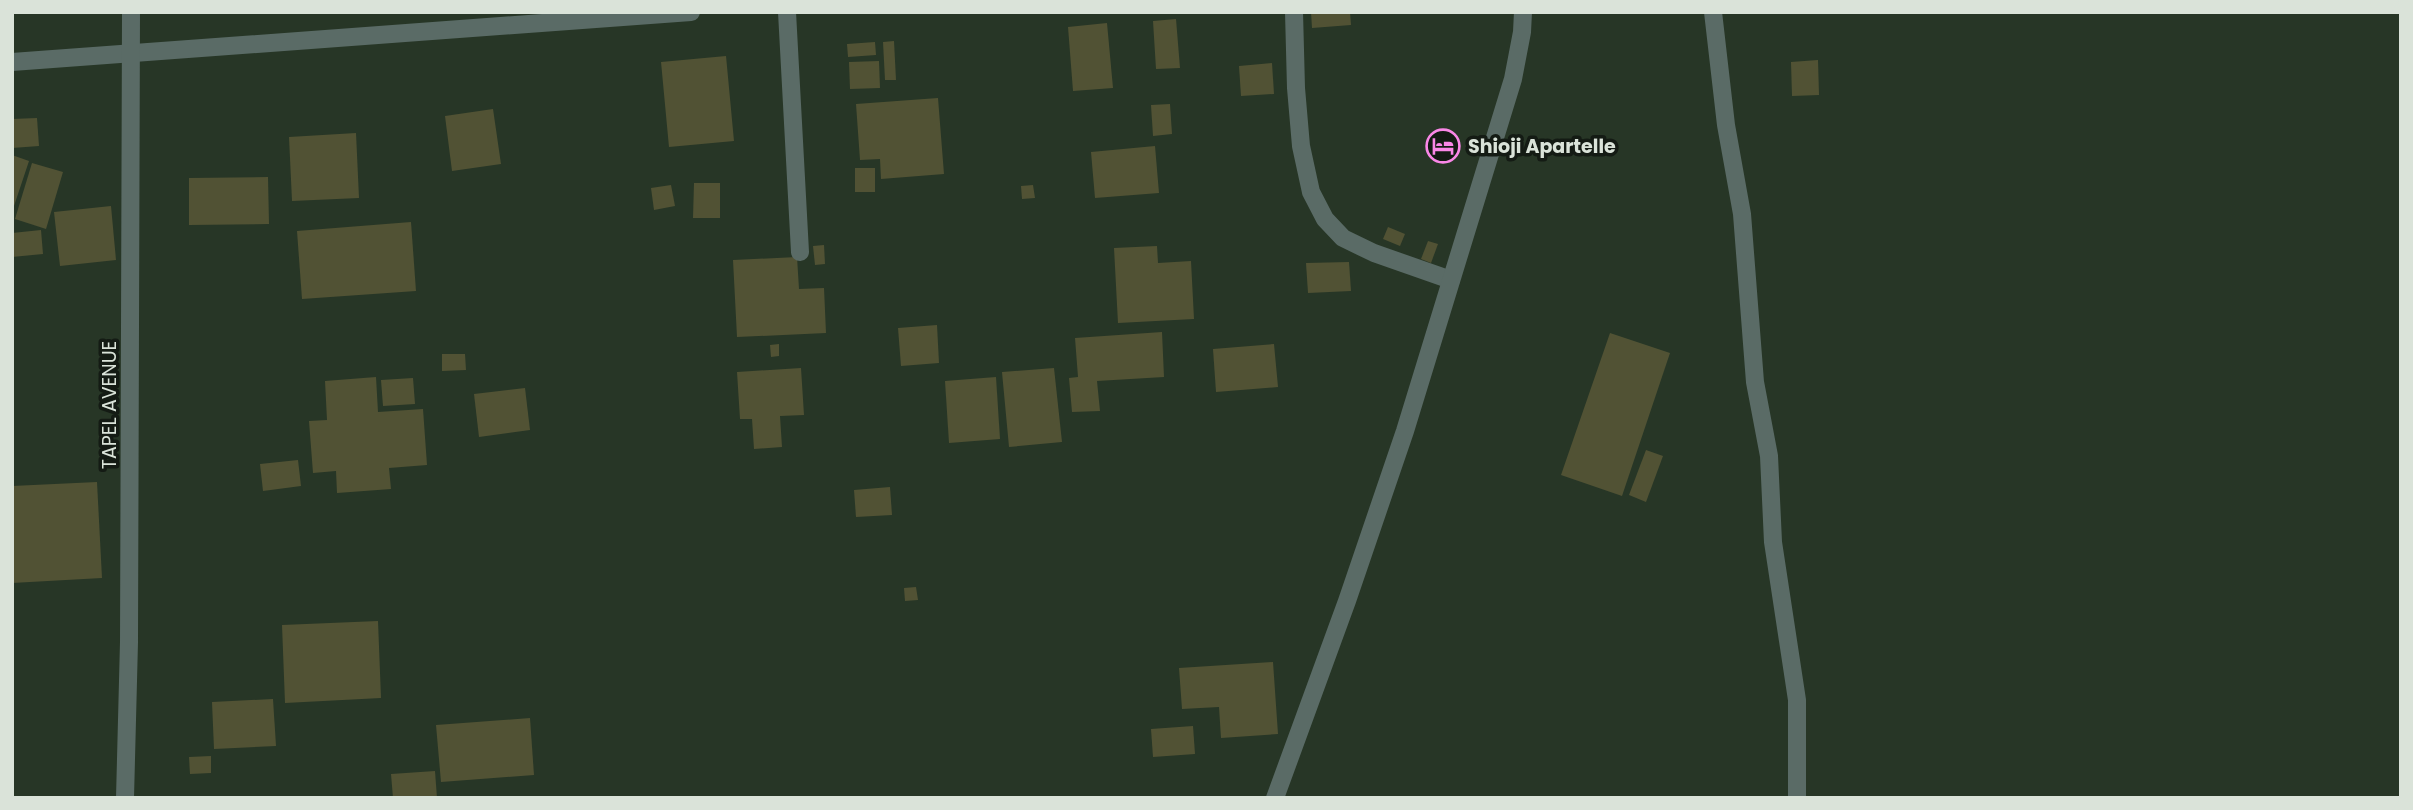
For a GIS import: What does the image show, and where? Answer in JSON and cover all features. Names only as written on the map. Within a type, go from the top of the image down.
[{"type":"street","name":"TAPEL AVENUE","points":[[125,798],[129,642],[131,12]]},
{"type":"street","points":[[12,62],[691,12]]},
{"type":"street","points":[[787,12],[800,253]]},
{"type":"street","points":[[1294,12],[1301,146],[1311,192],[1325,219],[1343,238],[1374,253],[1451,280]]},
{"type":"street","points":[[1275,798],[1405,431],[1513,79],[1523,12]]},
{"type":"street","points":[[1713,12],[1726,125],[1742,214],[1755,382],[1769,456],[1773,542],[1797,700],[1797,798]]},
{"type":"building","points":[[1311,12],[1350,12],[1351,25],[1312,28]]},
{"type":"building","points":[[1176,19],[1180,68],[1156,69],[1153,21]]},
{"type":"building","points":[[1107,23],[1113,88],[1073,91],[1068,27]]},
{"type":"building","points":[[894,41],[896,80],[885,80],[883,42]]},
{"type":"building","points":[[875,42],[876,55],[848,57],[847,44]]},
{"type":"building","points":[[726,56],[734,141],[669,147],[661,62]]},
{"type":"building","points":[[1818,60],[1819,95],[1792,96],[1791,62]]},
{"type":"building","points":[[879,61],[880,88],[850,89],[849,62]]},
{"type":"building","points":[[1272,63],[1274,94],[1241,96],[1239,66]]},
{"type":"building","points":[[938,98],[944,174],[881,179],[880,159],[860,160],[856,104]]},
{"type":"building","points":[[1170,104],[1172,134],[1153,136],[1151,105]]},
{"type":"building","points":[[493,109],[501,164],[452,171],[445,116]]},
{"type":"building","points":[[37,118],[39,146],[12,148],[12,119]]},
{"type":"building","points":[[356,133],[359,198],[292,201],[289,137]]},
{"type":"building","points":[[1155,146],[1159,193],[1095,198],[1091,152]]},
{"type":"building","points":[[12,155],[29,161],[13,209],[12,209]]},
{"type":"building","points":[[32,163],[63,172],[46,229],[15,219]]},
{"type":"building","points":[[855,168],[875,168],[875,192],[855,192]]},
{"type":"building","points":[[268,177],[269,224],[189,225],[189,178]]},
{"type":"building","points":[[694,183],[720,183],[720,218],[693,218]]},
{"type":"building","points":[[671,185],[675,206],[654,210],[651,188]]},
{"type":"building","points":[[1033,185],[1035,198],[1022,199],[1021,186]]},
{"type":"building","points":[[111,206],[116,260],[60,266],[54,212]]},
{"type":"building","points":[[411,222],[416,291],[302,299],[297,231]]},
{"type":"building","points":[[1388,227],[1405,234],[1400,246],[1383,239]]},
{"type":"building","points":[[41,230],[43,254],[12,257],[12,233]]},
{"type":"building","points":[[1428,241],[1438,244],[1431,263],[1421,259]]},
{"type":"building","points":[[824,245],[825,264],[815,265],[813,246]]},
{"type":"building","points":[[1157,246],[1158,263],[1191,261],[1194,319],[1118,323],[1114,248]]},
{"type":"building","points":[[797,257],[799,289],[824,288],[826,333],[737,337],[733,260]]},
{"type":"building","points":[[1349,262],[1351,291],[1308,293],[1306,263]]},
{"type":"building","points":[[937,325],[939,363],[901,366],[898,328]]},
{"type":"building","points":[[1162,332],[1164,377],[1097,381],[1100,411],[1072,412],[1069,378],[1078,377],[1075,338]]},
{"type":"building","points":[[1610,333],[1670,353],[1622,496],[1561,475]]},
{"type":"building","points":[[779,344],[779,356],[771,357],[770,345]]},
{"type":"building","points":[[1274,344],[1278,387],[1216,392],[1213,349]]},
{"type":"building","points":[[442,354],[465,354],[466,370],[442,371]]},
{"type":"building","points":[[801,368],[804,415],[780,416],[782,447],[754,449],[752,419],[740,419],[737,372]]},
{"type":"building","points":[[1054,368],[1062,442],[1009,447],[1002,372]]},
{"type":"building","points":[[376,377],[378,412],[423,409],[427,465],[389,468],[391,489],[337,493],[336,471],[313,473],[309,421],[327,420],[325,381]]},
{"type":"building","points":[[996,377],[1000,439],[949,443],[945,381]]},
{"type":"building","points":[[413,378],[415,404],[383,406],[381,380]]},
{"type":"building","points":[[525,388],[530,430],[479,437],[474,394]]},
{"type":"building","points":[[1646,450],[1663,456],[1646,502],[1629,495]]},
{"type":"building","points":[[298,460],[301,486],[263,491],[260,464]]},
{"type":"building","points":[[97,482],[102,578],[12,583],[12,486]]},
{"type":"building","points":[[890,487],[892,515],[856,517],[854,490]]},
{"type":"building","points":[[916,587],[918,600],[905,601],[904,588]]},
{"type":"building","points":[[378,621],[381,698],[285,703],[282,625]]},
{"type":"building","points":[[1273,662],[1278,734],[1221,738],[1219,707],[1182,709],[1179,668]]},
{"type":"building","points":[[273,699],[276,746],[214,749],[212,702]]},
{"type":"building","points":[[530,718],[534,775],[441,782],[436,725]]},
{"type":"building","points":[[1193,726],[1195,754],[1153,757],[1151,729]]},
{"type":"building","points":[[211,756],[211,773],[190,774],[189,757]]},
{"type":"building","points":[[435,771],[437,798],[393,798],[391,774]]},
{"type":"place","name":"Shioji Apartelle","points":[[1443,146]]}]
